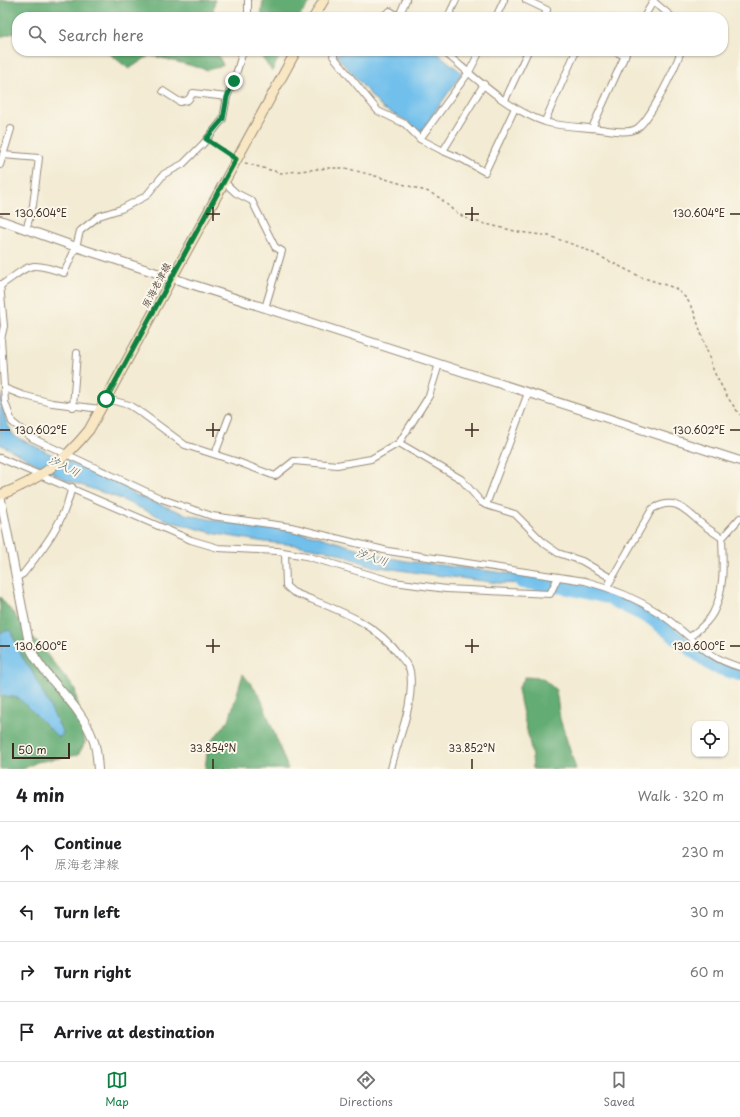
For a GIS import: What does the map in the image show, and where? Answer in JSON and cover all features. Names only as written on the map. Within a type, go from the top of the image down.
[{"type":"main road","points":[[317,12],[324,0]]},
{"type":"main road","name":"原海老津線","points":[[0,495],[42,476],[67,455],[89,430],[293,56]]},
{"type":"street","points":[[248,0],[248,12]]},
{"type":"street","points":[[402,12],[406,0]]},
{"type":"street","points":[[450,12],[456,0]]},
{"type":"street","points":[[498,12],[504,0]]},
{"type":"street","points":[[526,0],[547,10],[546,12]]},
{"type":"street","points":[[647,12],[654,1],[666,12]]},
{"type":"street","points":[[242,56],[234,81],[227,97],[223,119],[183,164],[164,174],[146,196],[121,209],[99,216],[80,231],[76,247],[64,273],[43,265],[29,266],[0,285],[4,388],[6,407],[12,422],[32,438],[162,500],[212,516],[291,527],[388,551],[558,577],[607,587],[659,613],[717,660],[740,667]]},
{"type":"street","points":[[332,56],[378,112],[405,124],[420,139],[485,172],[515,108]]},
{"type":"street","points":[[449,56],[515,108],[545,121],[630,132],[643,125],[668,81],[679,56]]},
{"type":"street","points":[[420,139],[469,72],[477,56]]},
{"type":"street","points":[[505,100],[526,56]]},
{"type":"street","points":[[545,121],[574,56]]},
{"type":"street","points":[[592,128],[625,56]]},
{"type":"street","points":[[443,151],[484,84]]},
{"type":"street","points":[[163,91],[180,102],[188,100],[193,93],[227,97]]},
{"type":"street","points":[[0,165],[11,129]]},
{"type":"street","points":[[3,155],[38,158],[33,205],[26,230]]},
{"type":"street","points":[[224,182],[236,193],[252,201],[275,247],[282,251],[265,308]]},
{"type":"street","points":[[0,220],[76,247],[740,461]]},
{"type":"street","points":[[73,407],[77,353]]},
{"type":"street","points":[[106,399],[128,405],[143,414],[185,445],[215,454],[275,476],[294,461],[337,465],[371,459],[399,443],[429,396],[439,364]]},
{"type":"street","points":[[4,388],[22,395],[73,407],[92,406],[101,409]]},
{"type":"street","points":[[486,505],[528,393]]},
{"type":"street","points":[[215,454],[229,417]]},
{"type":"street","points":[[399,443],[461,479],[481,502],[486,505],[516,514],[545,544],[558,553],[582,561],[611,578]]},
{"type":"street","points":[[0,458],[72,487],[191,540],[218,548],[306,556],[394,582],[446,589],[550,594],[558,577]]},
{"type":"street","points":[[16,578],[23,574],[59,524],[66,511],[72,487]]},
{"type":"street","points":[[0,495],[30,648],[37,661],[87,724],[94,740],[98,769]]},
{"type":"street","points":[[607,587],[652,509],[657,506],[669,503],[682,506],[722,538]]},
{"type":"street","points":[[690,638],[704,625],[714,612],[718,601],[723,566],[722,538],[740,518]]},
{"type":"street","points":[[285,553],[286,586],[293,592],[357,618],[375,629],[393,646],[410,670],[409,703],[391,769]]},
{"type":"path","points":[[206,139],[236,159],[265,170],[281,173],[328,168],[345,168],[429,192],[440,198],[454,211],[469,220],[519,232],[549,236],[583,248],[641,277],[675,288],[688,299],[694,312],[714,372],[728,398],[740,415]]},
{"type":"green space","points":[[0,0],[215,0],[213,12],[12,12],[12,33],[0,37]]},
{"type":"green space","points":[[263,0],[312,0],[303,12],[262,12]]},
{"type":"green space","points":[[112,56],[148,56],[129,69]]},
{"type":"green space","points":[[154,56],[218,56],[223,65],[208,70]]},
{"type":"green space","points":[[261,56],[280,56],[272,71]]},
{"type":"green space","points":[[0,597],[75,689],[85,743],[78,755],[37,762],[23,769],[0,769],[0,695],[19,698],[59,738],[63,733],[33,673],[22,657],[10,630],[0,633]]},
{"type":"green space","points":[[243,674],[260,696],[288,769],[205,769],[208,745],[229,720]]},
{"type":"green space","points":[[525,677],[542,678],[556,690],[560,719],[576,769],[533,769],[531,749],[518,689]]},
{"type":"water","points":[[337,56],[441,56],[462,73],[420,133],[407,121],[382,108]]},
{"type":"water","name":"汐入川","points":[[0,391],[6,422],[14,436],[53,455],[114,480],[136,495],[185,514],[218,521],[283,528],[320,537],[385,557],[406,561],[554,579],[552,585],[499,583],[372,566],[334,552],[217,534],[169,521],[116,497],[66,480],[0,444]]},
{"type":"water","points":[[10,630],[22,657],[33,673],[63,733],[59,738],[19,698],[0,695],[0,633]]},
{"type":"waterway","name":"汐入川","points":[[522,582],[564,587],[607,597],[652,619],[713,666],[740,674]]},
{"type":"route","points":[[106,399],[236,159],[206,139],[223,119],[227,97],[234,81]]}]
